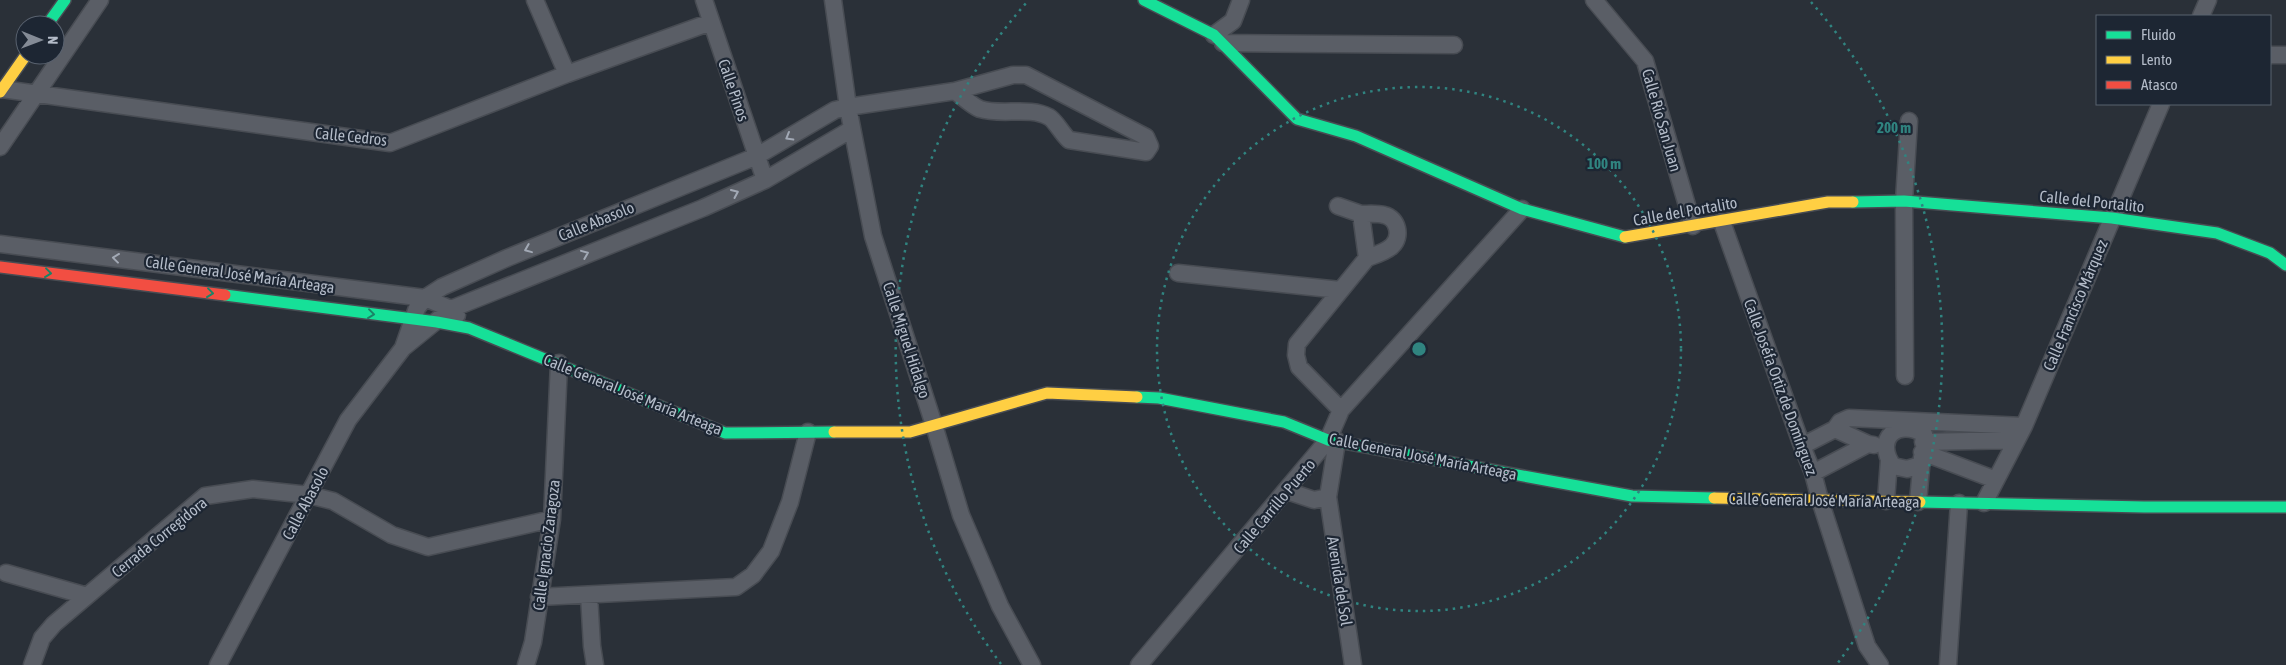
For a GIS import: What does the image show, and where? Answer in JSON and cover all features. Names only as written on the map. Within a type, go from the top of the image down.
[{"type":"street","points":[[55,15],[65,0]]},
{"type":"street","points":[[0,147],[34,94],[100,0]]},
{"type":"street","points":[[535,0],[567,74]]},
{"type":"street","name":"Calle Pinos","points":[[704,0],[765,180]]},
{"type":"street","name":"Calle Miguel Hidalgo","points":[[833,0],[848,107],[873,236],[961,515],[1000,606],[1032,665]]},
{"type":"street","name":"Calle del Portalito","points":[[1144,0],[1219,39],[1297,119],[1356,136],[1522,209],[1628,238],[1828,202],[1904,202],[2112,218],[2217,233],[2270,253],[2286,265]]},
{"type":"street","points":[[1219,39],[1233,21],[1241,0]]},
{"type":"street","name":"Calle Río San Juan","points":[[1594,0],[1645,61],[1693,226]]},
{"type":"street","points":[[2200,15],[2208,0]]},
{"type":"street","name":"Calle Cedros","points":[[1,91],[390,143],[567,74],[711,22]]},
{"type":"street","points":[[1219,39],[1454,45]]},
{"type":"street","points":[[2271,55],[2286,55]]},
{"type":"street","points":[[1,91],[19,65]]},
{"type":"street","name":"Calle Abasolo","points":[[403,348],[412,319],[425,298],[442,287],[471,273],[757,156],[835,110],[872,102],[955,91],[1013,75],[1026,75],[1146,138],[1150,146],[1146,152],[1069,140],[1061,133],[1051,118],[1041,114],[994,112],[979,109],[955,91]]},
{"type":"street","name":"Calle Francisco Márquez","points":[[1984,503],[2024,426],[2161,105]]},
{"type":"street","points":[[1905,376],[1904,202],[1909,121]]},
{"type":"street","points":[[816,122],[828,143]]},
{"type":"street","name":"Calle Abasolo","points":[[218,665],[348,420],[403,348],[451,309],[703,208],[765,180],[852,129]]},
{"type":"street","points":[[693,181],[703,208]]},
{"type":"street","points":[[1338,206],[1361,214],[1383,214],[1389,216],[1394,221],[1398,232],[1397,238],[1390,248],[1367,258],[1297,344],[1296,355],[1299,367],[1341,410]]},
{"type":"street","name":"Calle Carrillo Puerto","points":[[1139,665],[1287,490],[1333,441],[1341,410],[1522,209]]},
{"type":"street","points":[[1361,214],[1367,258]]},
{"type":"street","name":"Calle Joséfa Ortiz de Domínguez","points":[[1722,222],[1813,473],[1867,646],[1880,665]]},
{"type":"street","name":"Calle General José María Arteaga","points":[[0,244],[425,298],[451,309],[469,328]]},
{"type":"street","name":"Calle General José María Arteaga","points":[[0,267],[437,322],[469,328],[725,433],[910,432],[1047,393],[1159,398],[1284,422],[1333,441],[1632,496],[2286,507]]},
{"type":"street","points":[[471,273],[475,299]]},
{"type":"street","points":[[1178,273],[1340,290]]},
{"type":"street","name":"Calle Ignacio Zaragoza","points":[[526,665],[533,642],[552,519],[558,363]]},
{"type":"street","points":[[1802,446],[1835,429],[1840,422],[1849,418],[1923,443],[1996,480]]},
{"type":"street","points":[[1923,443],[2024,426]]},
{"type":"street","points":[[1886,501],[1888,453],[1892,434],[1904,427],[1911,428],[1923,443],[1918,502]]},
{"type":"street","points":[[1835,429],[1888,453],[1893,466],[1900,468],[1914,469],[1923,443]]},
{"type":"street","points":[[539,597],[736,587],[753,575],[772,552],[790,502],[808,432]]},
{"type":"street","points":[[1923,443],[2016,440]]},
{"type":"street","name":"Avenida del Sol","points":[[1333,441],[1328,497],[1353,665]]},
{"type":"street","points":[[1813,473],[1868,444]]},
{"type":"street","name":"Cerrada Corregidora","points":[[32,665],[42,638],[54,624],[205,496],[253,489],[309,495],[333,502],[392,535],[428,546],[552,519]]},
{"type":"street","points":[[1287,490],[1314,500],[1328,497]]},
{"type":"street","points":[[1948,665],[1959,503]]},
{"type":"street","points":[[6,573],[87,596]]},
{"type":"street","points":[[589,595],[595,665]]},
{"type":"traffic: fast","points":[[54,15],[65,0]]},
{"type":"traffic: fast","points":[[1144,0],[1214,35],[1297,119],[1356,136],[1522,209],[1625,237]]},
{"type":"traffic: fast","points":[[1853,202],[1904,201],[2112,218],[2217,233],[2270,253],[2286,265]]},
{"type":"traffic: fast","points":[[225,295],[437,322],[469,328],[725,433],[834,432]]},
{"type":"traffic: fast","points":[[1137,397],[1159,398],[1284,422],[1328,440],[1632,496],[1714,498]]},
{"type":"traffic: fast","points":[[1920,502],[2144,507],[2286,507]]},
{"type":"traffic: slow","points":[[0,92],[19,65]]},
{"type":"traffic: slow","points":[[1625,237],[1828,202],[1853,202]]},
{"type":"traffic: slow","points":[[834,432],[910,432],[1047,393],[1137,397]]},
{"type":"traffic: slow","points":[[1714,498],[1920,502]]},
{"type":"traffic: jam","points":[[0,267],[225,295]]}]
